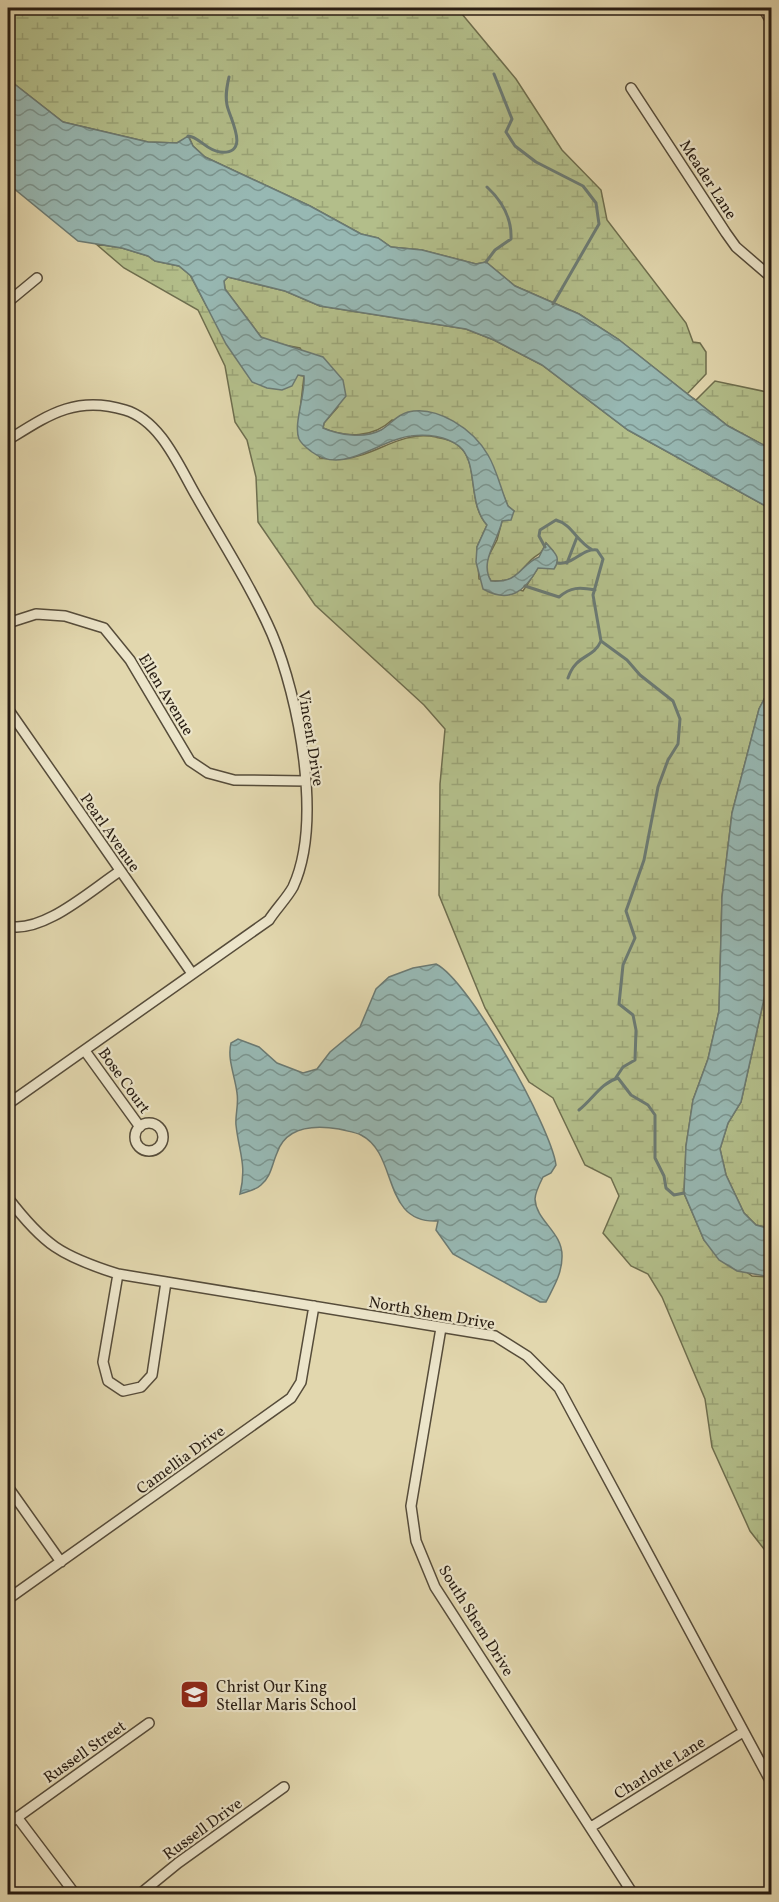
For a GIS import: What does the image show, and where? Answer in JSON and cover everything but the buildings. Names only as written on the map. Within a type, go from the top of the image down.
[{"type":"street","points":[[763,8],[771,23]]},
{"type":"street","name":"Meader Lane","points":[[631,88],[736,247],[771,278]]},
{"type":"street","points":[[8,302],[37,278]]},
{"type":"street","name":"Vincent Drive","points":[[8,440],[55,411],[90,404],[127,410],[156,429],[227,549],[271,633],[294,704],[306,781],[307,841],[293,887],[269,920],[191,972],[85,1051],[8,1104]]},
{"type":"street","name":"Ellen Avenue","points":[[8,623],[36,614],[65,616],[104,628],[130,660],[190,761],[208,773],[234,780],[306,781]]},
{"type":"street","name":"Pearl Avenue","points":[[8,709],[191,972]]},
{"type":"street","points":[[8,926],[18,928],[41,924],[120,871]]},
{"type":"street","name":"Bose Court","points":[[85,1051],[140,1127]]},
{"type":"street","name":"North Shem Drive","points":[[8,1198],[34,1232],[57,1249],[79,1262],[118,1274],[495,1336],[527,1356],[559,1388],[771,1784]]},
{"type":"street","points":[[118,1274],[103,1362],[108,1381],[123,1391],[141,1387],[152,1375],[166,1282]]},
{"type":"street","name":"Camellia Drive","points":[[8,1599],[291,1398],[301,1382],[314,1306]]},
{"type":"street","name":"South Shem Drive","points":[[441,1328],[411,1506],[416,1541],[435,1587],[633,1894]]},
{"type":"street","points":[[8,1487],[61,1562]]},
{"type":"street","name":"Russell Street","points":[[8,1824],[149,1723]]},
{"type":"street","name":"Charlotte Lane","points":[[591,1827],[743,1732]]},
{"type":"street","name":"Russell Drive","points":[[140,1894],[178,1863],[284,1787]]},
{"type":"street","points":[[17,1817],[75,1894]]},
{"type":"green space","points":[[8,8],[457,8],[516,79],[562,150],[601,190],[607,220],[686,323],[693,342],[700,343],[706,352],[706,374],[687,394],[618,339],[579,314],[515,286],[486,262],[476,264],[422,250],[391,247],[378,238],[361,234],[310,206],[205,157],[193,146],[189,137],[177,143],[148,142],[63,122],[8,79]]},
{"type":"green space","points":[[96,244],[122,248],[148,256],[155,261],[179,266],[190,275],[207,307],[298,375],[304,376],[299,419],[320,458],[355,457],[411,437],[436,437],[459,446],[470,465],[477,506],[487,525],[477,547],[479,579],[523,591],[538,568],[546,566],[553,551],[546,543],[541,552],[511,579],[491,581],[486,573],[487,559],[497,540],[502,521],[514,511],[508,506],[499,485],[463,428],[392,420],[385,426],[368,433],[341,434],[323,428],[324,423],[338,407],[300,348],[268,342],[261,337],[225,289],[224,281],[228,277],[285,291],[320,306],[466,329],[494,340],[542,365],[628,430],[771,509],[771,686],[759,709],[732,813],[722,897],[719,1011],[708,1059],[693,1100],[686,1146],[684,1193],[704,1240],[752,1276],[771,1277],[771,1558],[750,1531],[712,1447],[705,1399],[662,1297],[648,1274],[631,1266],[603,1233],[619,1196],[611,1178],[585,1165],[553,1098],[529,1082],[485,1008],[439,895],[440,784],[445,729],[424,705],[315,605],[258,522],[256,477],[247,440],[235,422],[225,366],[198,310],[124,268]]},
{"type":"green space","points":[[715,381],[767,392],[771,398],[771,449],[728,426],[690,396],[696,400]]},
{"type":"green space","points":[[771,920],[771,1229],[756,1225],[744,1213],[726,1175],[720,1149],[728,1123],[741,1102],[766,990]]},
{"type":"water","points":[[8,79],[63,122],[148,142],[177,143],[188,136],[193,146],[205,157],[310,206],[361,234],[378,238],[391,247],[422,250],[476,264],[486,262],[515,286],[579,314],[618,339],[728,426],[771,449],[771,509],[628,430],[542,365],[494,340],[466,329],[320,306],[285,291],[228,277],[224,281],[225,289],[261,337],[323,357],[343,380],[346,396],[324,423],[323,428],[344,434],[374,433],[404,413],[431,412],[464,428],[481,445],[494,467],[508,506],[514,511],[511,520],[502,521],[488,559],[488,574],[491,581],[501,581],[514,576],[532,560],[539,557],[546,543],[557,558],[554,569],[538,568],[528,583],[516,593],[501,595],[483,589],[476,562],[477,547],[487,525],[477,506],[469,462],[459,446],[436,436],[411,436],[362,454],[336,460],[324,458],[306,448],[300,441],[298,433],[304,376],[298,375],[292,386],[282,390],[267,388],[252,382],[226,344],[191,276],[179,266],[155,261],[148,256],[122,248],[78,241],[12,187],[8,179]]},
{"type":"water","points":[[771,686],[772,920],[766,990],[741,1102],[728,1123],[720,1149],[726,1175],[744,1213],[756,1225],[771,1229],[771,1277],[737,1271],[719,1260],[704,1240],[684,1193],[686,1146],[693,1100],[708,1059],[719,1011],[722,897],[732,813],[759,709]]},
{"type":"water","points":[[436,964],[468,997],[487,1025],[525,1089],[551,1146],[556,1165],[551,1173],[543,1177],[535,1199],[536,1207],[558,1240],[562,1263],[546,1302],[540,1302],[453,1254],[436,1230],[438,1221],[420,1219],[407,1212],[373,1144],[359,1134],[320,1127],[294,1132],[281,1144],[264,1182],[240,1194],[243,1166],[236,1125],[237,1097],[231,1061],[231,1043],[238,1039],[259,1047],[277,1063],[303,1073],[317,1069],[330,1052],[360,1027],[376,989],[389,977],[413,968]]},
{"type":"waterway","points":[[494,74],[512,119],[506,132],[515,146],[536,162],[583,186],[596,203],[599,224],[553,304]]},
{"type":"waterway","points":[[188,136],[215,151],[230,151],[235,148],[236,134],[226,101],[229,77]]},
{"type":"waterway","points":[[486,262],[495,250],[511,239],[510,224],[505,210],[487,187]]},
{"type":"waterway","points":[[545,547],[539,536],[540,530],[556,520],[566,525],[591,549]]},
{"type":"waterway","points":[[567,563],[577,537]]},
{"type":"waterway","points":[[558,563],[569,562],[587,551],[597,550],[603,559],[593,595],[601,641],[627,660],[640,675],[673,701],[680,719],[678,744],[668,760],[658,787],[644,860],[626,911],[635,938],[623,965],[619,1004],[633,1015],[636,1030],[635,1060],[623,1067],[615,1079]]},
{"type":"waterway","points":[[525,586],[559,597],[567,591],[576,589],[595,590]]},
{"type":"waterway","points":[[568,678],[575,665],[594,651],[601,641]]},
{"type":"waterway","points":[[579,1110],[602,1087],[618,1078],[631,1095],[648,1105],[655,1115],[655,1158],[664,1176],[666,1188],[674,1195],[684,1193]]},
{"type":"place","name":"Christ Our King Stellar Maris School","points":[[195,1695]]}]
